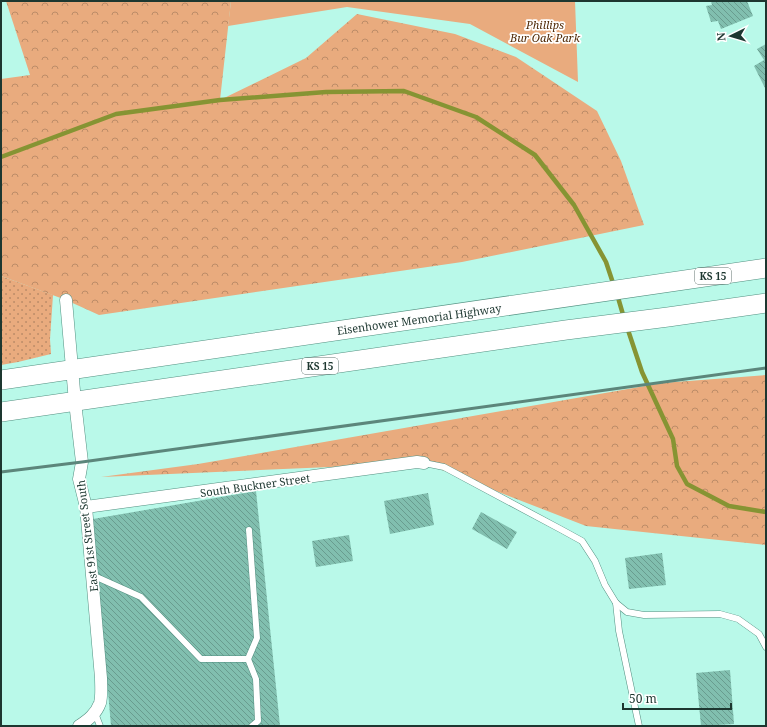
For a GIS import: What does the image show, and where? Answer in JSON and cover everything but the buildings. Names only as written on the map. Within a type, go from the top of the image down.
[{"type":"main road","name":"Eisenhower Memorial Highway","points":[[72,370],[766,268]]},
{"type":"main road","name":"KS 15","points":[[1,412],[566,330],[766,303]]},
{"type":"main road","name":"KS 15","points":[[1,380],[72,370]]},
{"type":"street","name":"East 91st Street South","points":[[66,300],[82,462],[79,479],[86,507],[101,678],[100,702],[95,712]]},
{"type":"street","name":"South Buckner Street","points":[[86,507],[417,462],[424,463]]},
{"type":"street","points":[[79,726],[88,720],[95,712]]},
{"type":"lane","points":[[424,463],[444,467],[582,541],[595,561],[605,585],[616,603],[627,612],[644,615],[720,614],[738,619],[759,634],[766,647]]},
{"type":"lane","points":[[250,530],[257,638],[248,659],[256,679],[258,721],[252,726]]},
{"type":"lane","points":[[92,575],[141,597],[201,658],[248,659]]},
{"type":"lane","points":[[616,603],[620,631],[639,726]]},
{"type":"lane","points":[[95,712],[100,726]]},
{"type":"green space","points":[[6,1],[231,1],[220,100],[306,58],[357,14],[455,34],[516,57],[597,111],[621,161],[644,225],[462,262],[99,315],[66,300],[1,276],[1,79],[30,75]]},
{"type":"green space","name":"Phillips Bur Oak Park","points":[[231,1],[575,1],[578,82],[470,24],[347,7],[228,26]]},
{"type":"green space","points":[[1,276],[53,295],[50,339],[51,354],[1,365]]},
{"type":"green space","points":[[766,375],[766,545],[586,526],[424,463],[101,477],[198,464],[662,383]]},
{"type":"waterway","points":[[1,157],[116,114],[220,100],[326,92],[404,91],[476,117],[535,155],[574,205],[606,262],[614,286]]},
{"type":"waterway","points":[[617,294],[624,318]]},
{"type":"waterway","points":[[627,327],[642,372],[673,439],[677,466],[687,484],[729,506],[766,512]]},
{"type":"railway","points":[[1,472],[766,368]]}]
